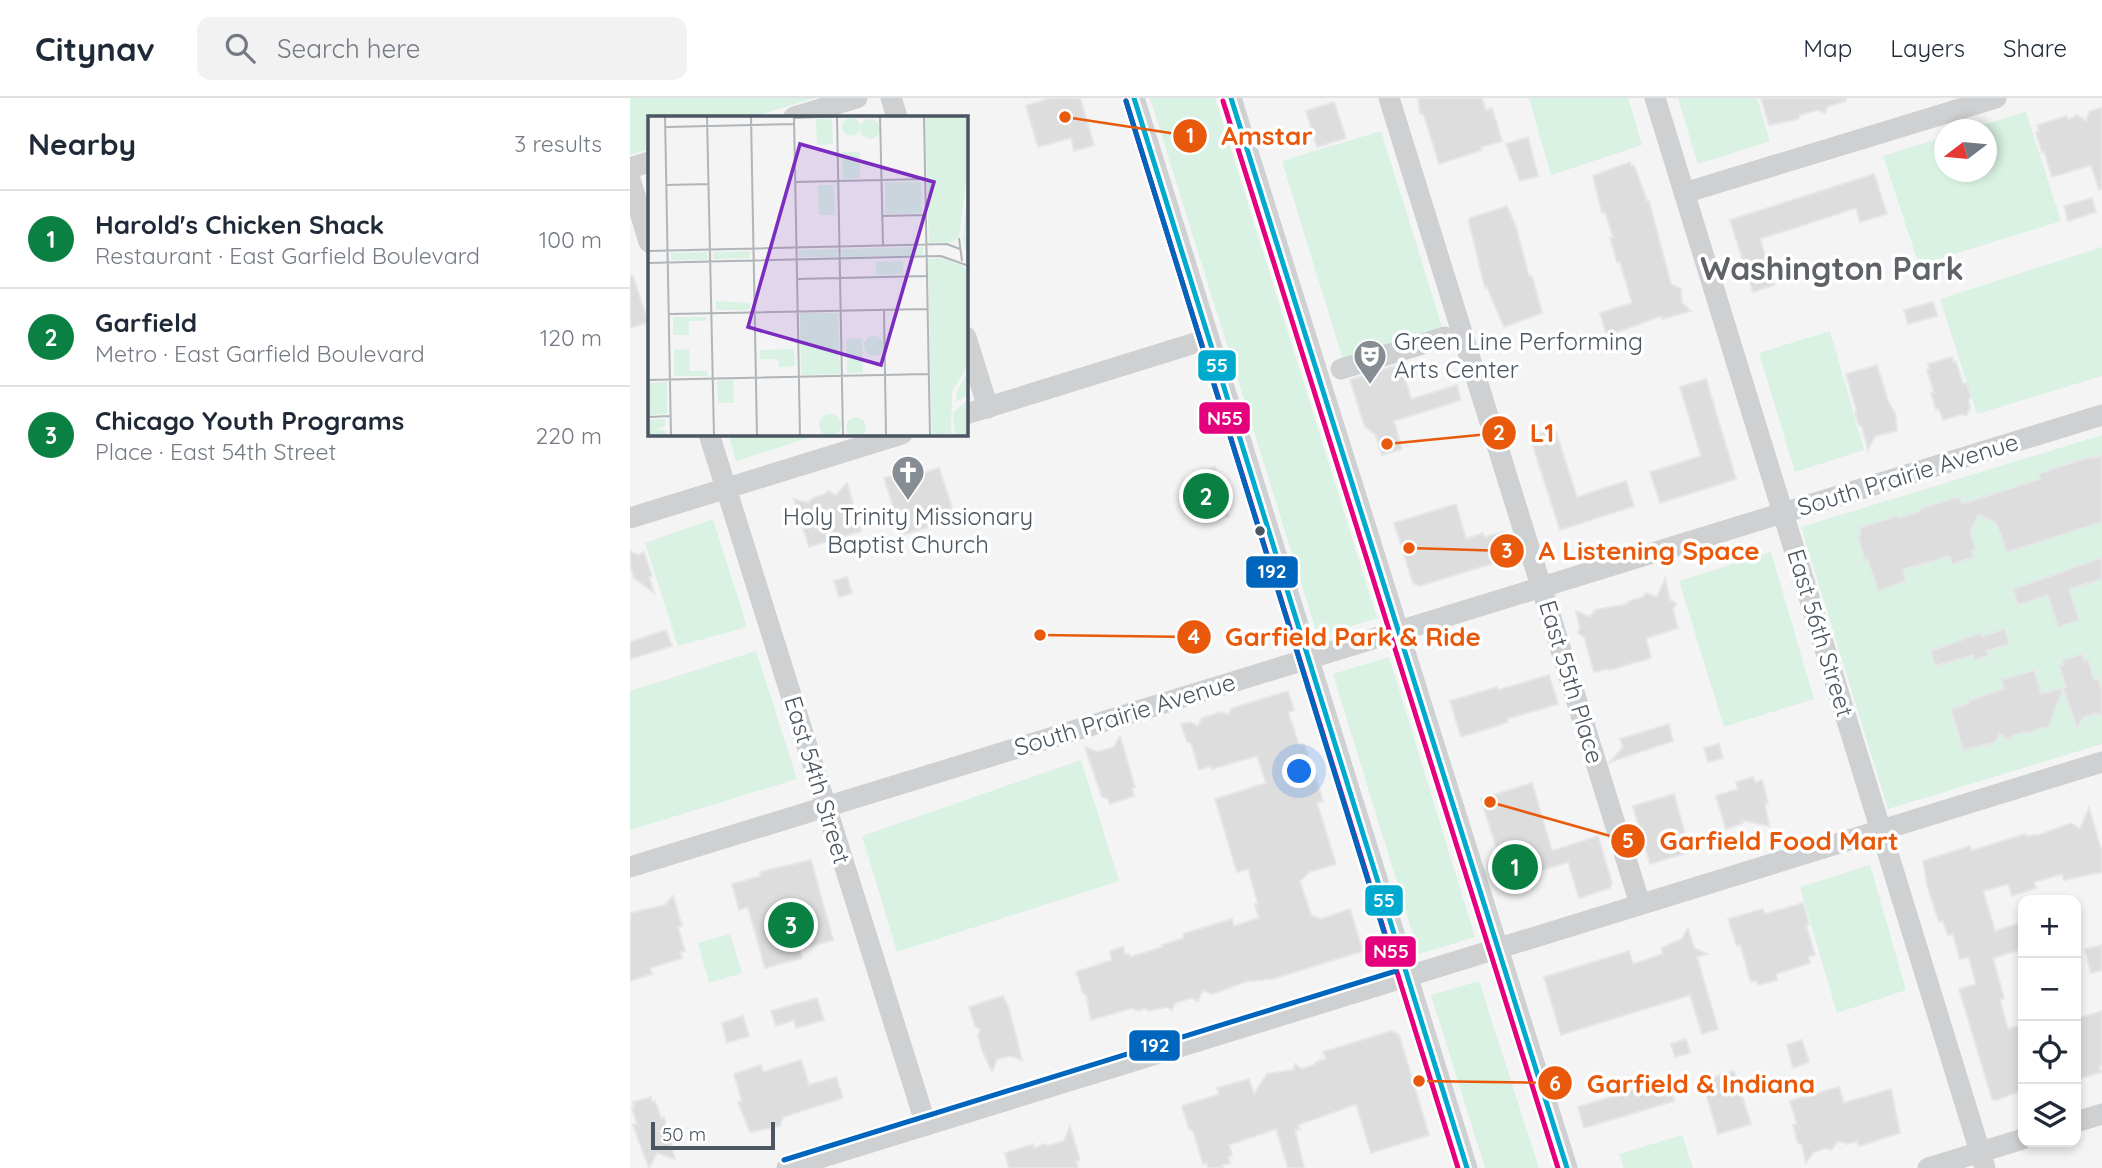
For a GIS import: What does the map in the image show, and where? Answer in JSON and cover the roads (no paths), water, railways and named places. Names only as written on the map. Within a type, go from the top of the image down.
[{"type":"street","points":[[797,116],[857,98]]},
{"type":"street","points":[[891,98],[897,116]]},
{"type":"street","points":[[1134,98],[1467,1168]]},
{"type":"street","points":[[1231,98],[1567,1168]]},
{"type":"street","name":"East 55th Place","points":[[1389,98],[1640,904]]},
{"type":"street","name":"East 56th Street","points":[[1655,98],[1983,1160]]},
{"type":"street","points":[[1684,193],[1996,98]]},
{"type":"street","points":[[630,168],[648,162]]},
{"type":"street","points":[[630,179],[648,239]]},
{"type":"street","points":[[1341,369],[1445,337]]},
{"type":"street","points":[[968,413],[1208,339]]},
{"type":"street","points":[[968,343],[988,408]]},
{"type":"street","name":"South Prairie Avenue","points":[[630,867],[2102,415]]},
{"type":"street","name":"East 54th Street","points":[[710,436],[926,1125]]},
{"type":"street","points":[[630,518],[895,436]]},
{"type":"street","points":[[787,1168],[2102,762]]},
{"type":"street","points":[[2081,1120],[2102,1114]]},
{"type":"street","points":[[1928,1168],[1983,1160],[2018,1142]]},
{"type":"place","name":"Amstar","points":[[1065,117]]},
{"type":"place","name":"Green Line Performing Arts Center","points":[[1370,386]]},
{"type":"place","name":"L1","points":[[1387,444]]},
{"type":"place","name":"Garfield","points":[[1206,496]]},
{"type":"place","name":"Holy Trinity Missionary Baptist Church","points":[[908,502]]},
{"type":"place","name":"A Listening Space","points":[[1409,548]]},
{"type":"place","name":"Garfield Park & Ride","points":[[1040,635]]},
{"type":"place","name":"Garfield Food Mart","points":[[1490,802]]},
{"type":"place","name":"Harold's Chicken Shack","points":[[1515,867]]},
{"type":"place","name":"Chicago Youth Programs","points":[[791,925]]},
{"type":"place","name":"Garfield & Indiana","points":[[1419,1081]]},
{"type":"district","name":"Washington Park","points":[[1832,269]]}]
